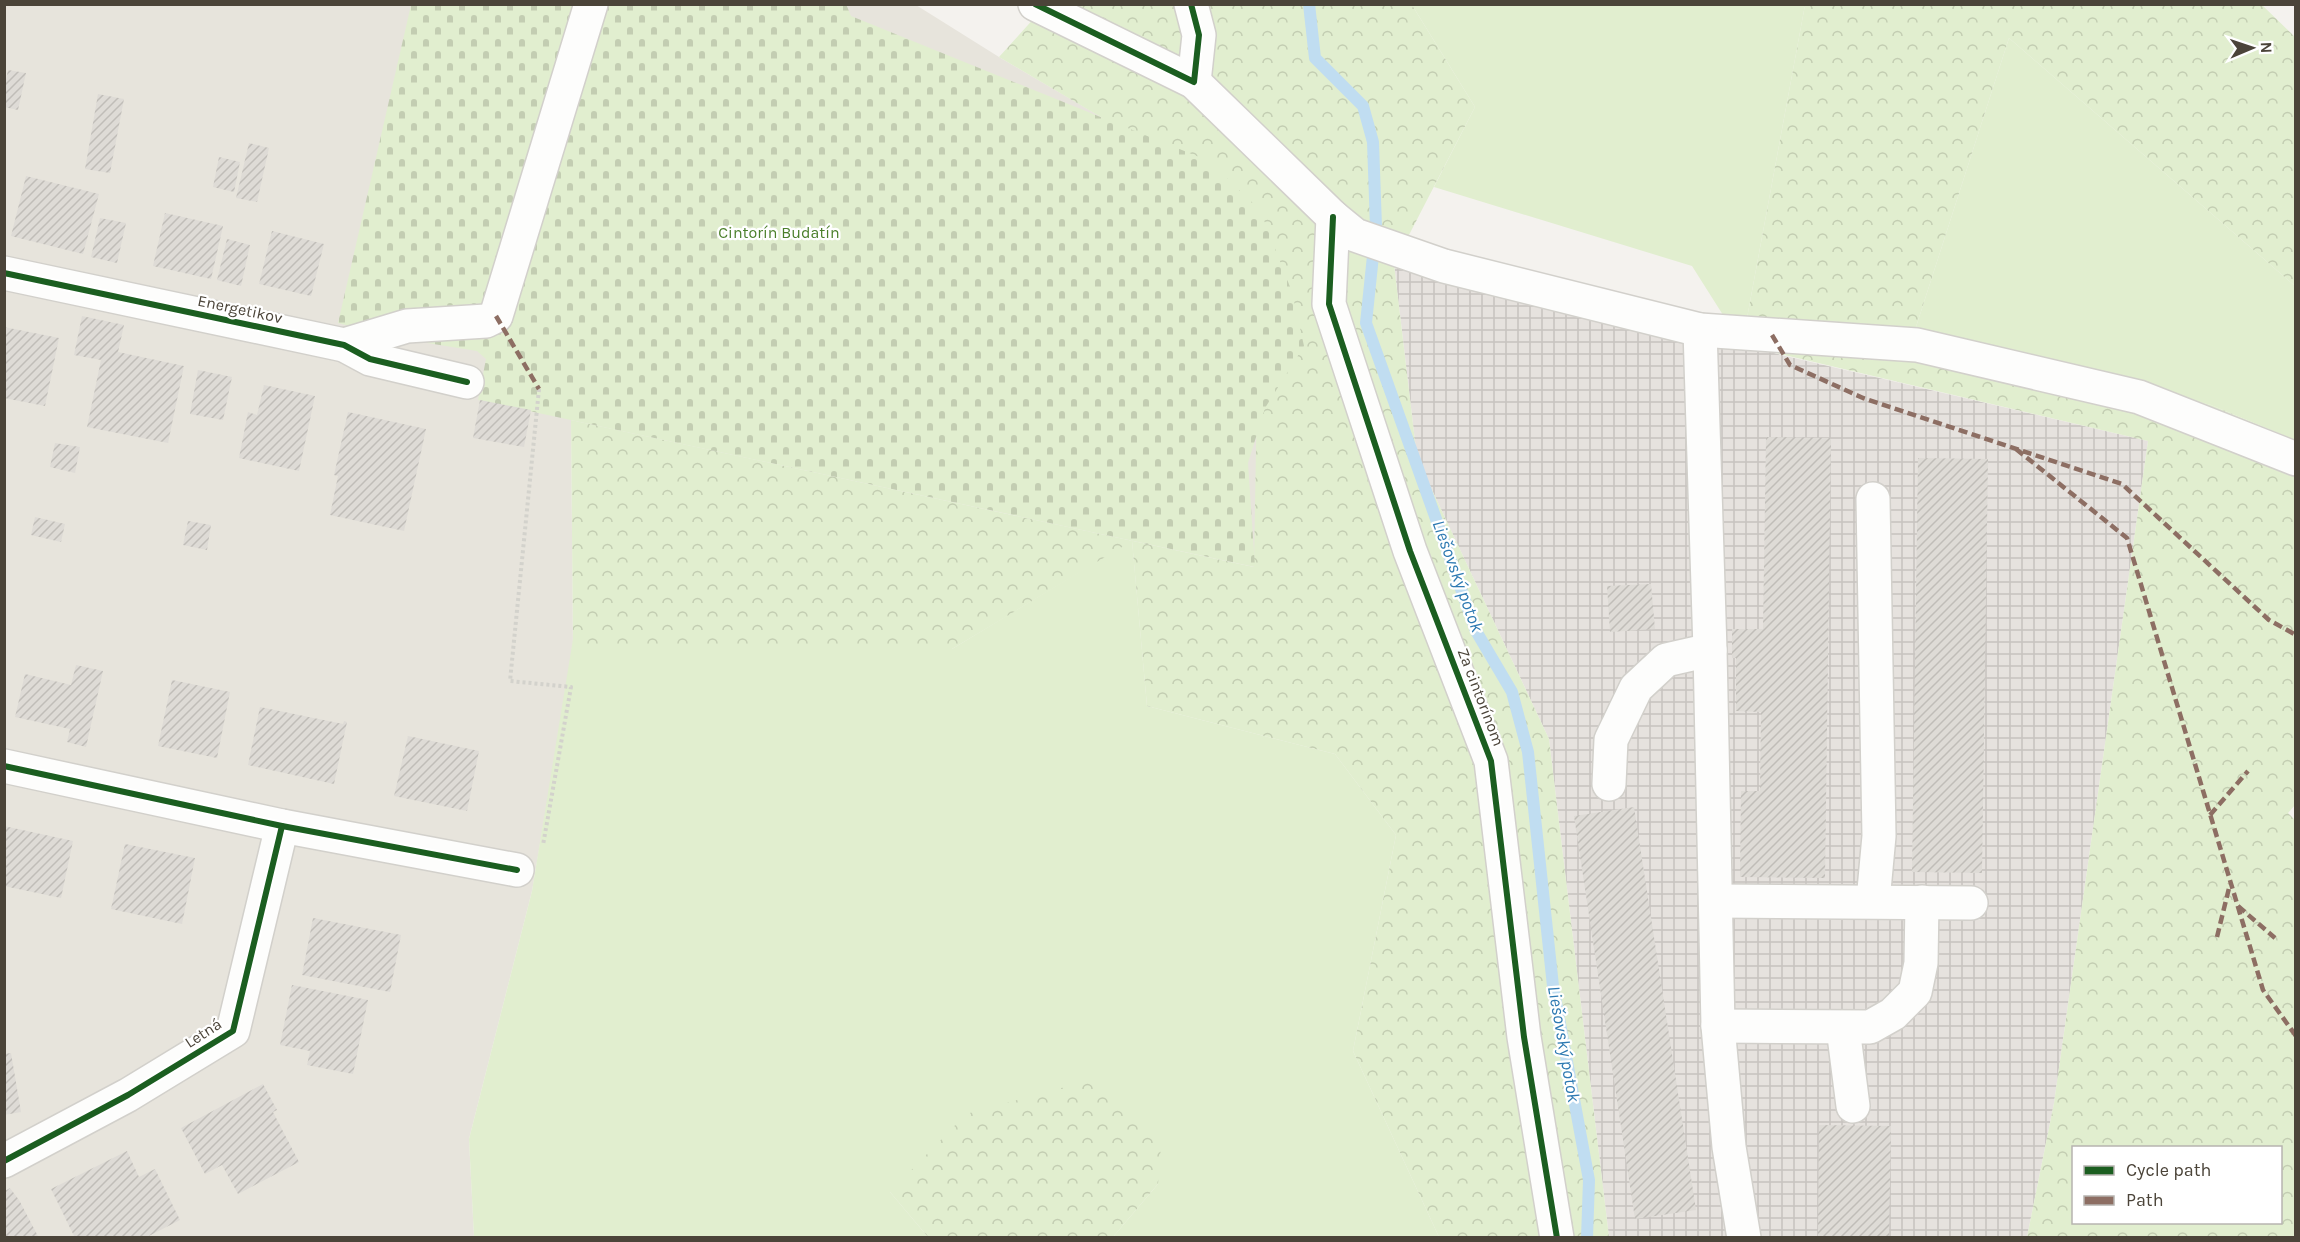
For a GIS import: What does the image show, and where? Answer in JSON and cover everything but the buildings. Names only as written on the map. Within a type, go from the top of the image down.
[{"type":"street","points":[[344,345],[407,327],[486,321],[496,316],[591,4]]},
{"type":"street","points":[[1035,4],[1194,82],[1344,226],[1392,248],[1444,266],[1700,330],[1917,345],[2139,397],[2295,459]]},
{"type":"street","points":[[1191,4],[1199,35],[1194,82]]},
{"type":"street","name":"Za cintorínom","points":[[1344,226],[1329,304],[1410,551],[1491,761],[1524,1037],[1557,1238]]},
{"type":"street","name":"Energetikov","points":[[4,273],[344,345],[370,359],[467,382]]},
{"type":"street","points":[[1700,330],[1718,1026],[1729,1148],[1744,1238]]},
{"type":"street","points":[[1873,499],[1879,836],[1873,901]]},
{"type":"street","points":[[1609,784],[1611,740],[1636,688],[1666,660],[1710,650]]},
{"type":"street","points":[[4,766],[282,826],[518,870]]},
{"type":"street","name":"Letná","points":[[4,1161],[128,1095],[232,1031],[282,826]]},
{"type":"street","points":[[1716,901],[1971,903]]},
{"type":"street","points":[[1718,1026],[1870,1027],[1893,1014],[1915,992],[1921,963],[1922,902]]},
{"type":"street","points":[[1843,1028],[1853,1106]]},
{"type":"path","points":[[518,870],[538,874],[571,687],[510,681],[539,389]]},
{"type":"shaded area","points":[[5,5],[916,5],[999,57],[1260,210],[1255,567],[571,420],[573,649],[532,891],[469,1139],[474,1237],[5,1238]]},
{"type":"shaded area","points":[[1394,264],[2148,441],[2054,1103],[2027,1237],[1609,1237],[1549,739],[1417,458]]},
{"type":"green space","name":"Cintorín Budatín","points":[[846,4],[851,16],[1209,161],[1260,210],[1292,292],[1304,346],[1265,408],[1248,463],[1255,567],[478,400],[486,359],[477,351],[396,338],[338,323],[411,5]]},
{"type":"green space","points":[[1046,5],[1412,5],[1475,107],[1394,264],[1417,458],[1549,739],[1609,1237],[1439,1237],[1353,1051],[1396,835],[1335,754],[1147,706],[1132,541],[952,649],[573,649],[571,420],[1254,567],[1260,211],[999,57]]},
{"type":"green space","points":[[1412,5],[1805,5],[1742,345],[1692,266],[1434,187],[1475,107]]},
{"type":"green space","points":[[1805,5],[2262,5],[2295,37],[2295,286],[2009,38],[1915,330],[2211,405],[2295,440],[2296,804],[2288,813],[2296,821],[2295,1237],[2027,1237],[2054,1103],[2148,441],[1742,345]]},
{"type":"green space","points":[[2009,38],[2295,286],[2295,440],[2211,405],[1915,330]]},
{"type":"green space","points":[[1132,540],[1147,706],[1335,754],[1396,835],[1353,1051],[1439,1237],[1113,1237],[1158,1184],[890,1192],[928,1237],[474,1237],[469,1139],[532,891],[573,639],[952,649]]},
{"type":"green space","points":[[1087,1081],[1161,1146],[1158,1184],[1113,1237],[928,1237],[890,1192],[966,1114]]},
{"type":"waterway","name":"Liešovský potok","points":[[1309,4],[1315,58],[1363,106],[1373,142],[1376,227],[1366,323],[1476,631],[1512,692],[1528,752],[1553,986],[1589,1180],[1587,1238]]},
{"type":"marked path","points":[[496,316],[539,389]]},
{"type":"marked path","points":[[1772,335],[1790,365],[1863,398],[2122,484],[2269,620],[2296,635]]},
{"type":"marked path","points":[[2016,449],[2127,538],[2263,990],[2296,1036]]},
{"type":"marked path","points":[[2210,815],[2248,771]]},
{"type":"marked path","points":[[2217,937],[2230,884]]},
{"type":"marked path","points":[[2238,906],[2275,938]]},
{"type":"cycle path","points":[[1035,4],[1194,82],[1199,35],[1191,4]]},
{"type":"cycle path","points":[[1333,217],[1329,304],[1410,551],[1491,761],[1524,1037],[1557,1238]]},
{"type":"cycle path","points":[[4,273],[344,345],[370,359],[467,382]]},
{"type":"cycle path","points":[[4,766],[282,826],[517,870]]},
{"type":"cycle path","points":[[4,1161],[128,1095],[233,1031],[282,826]]}]
